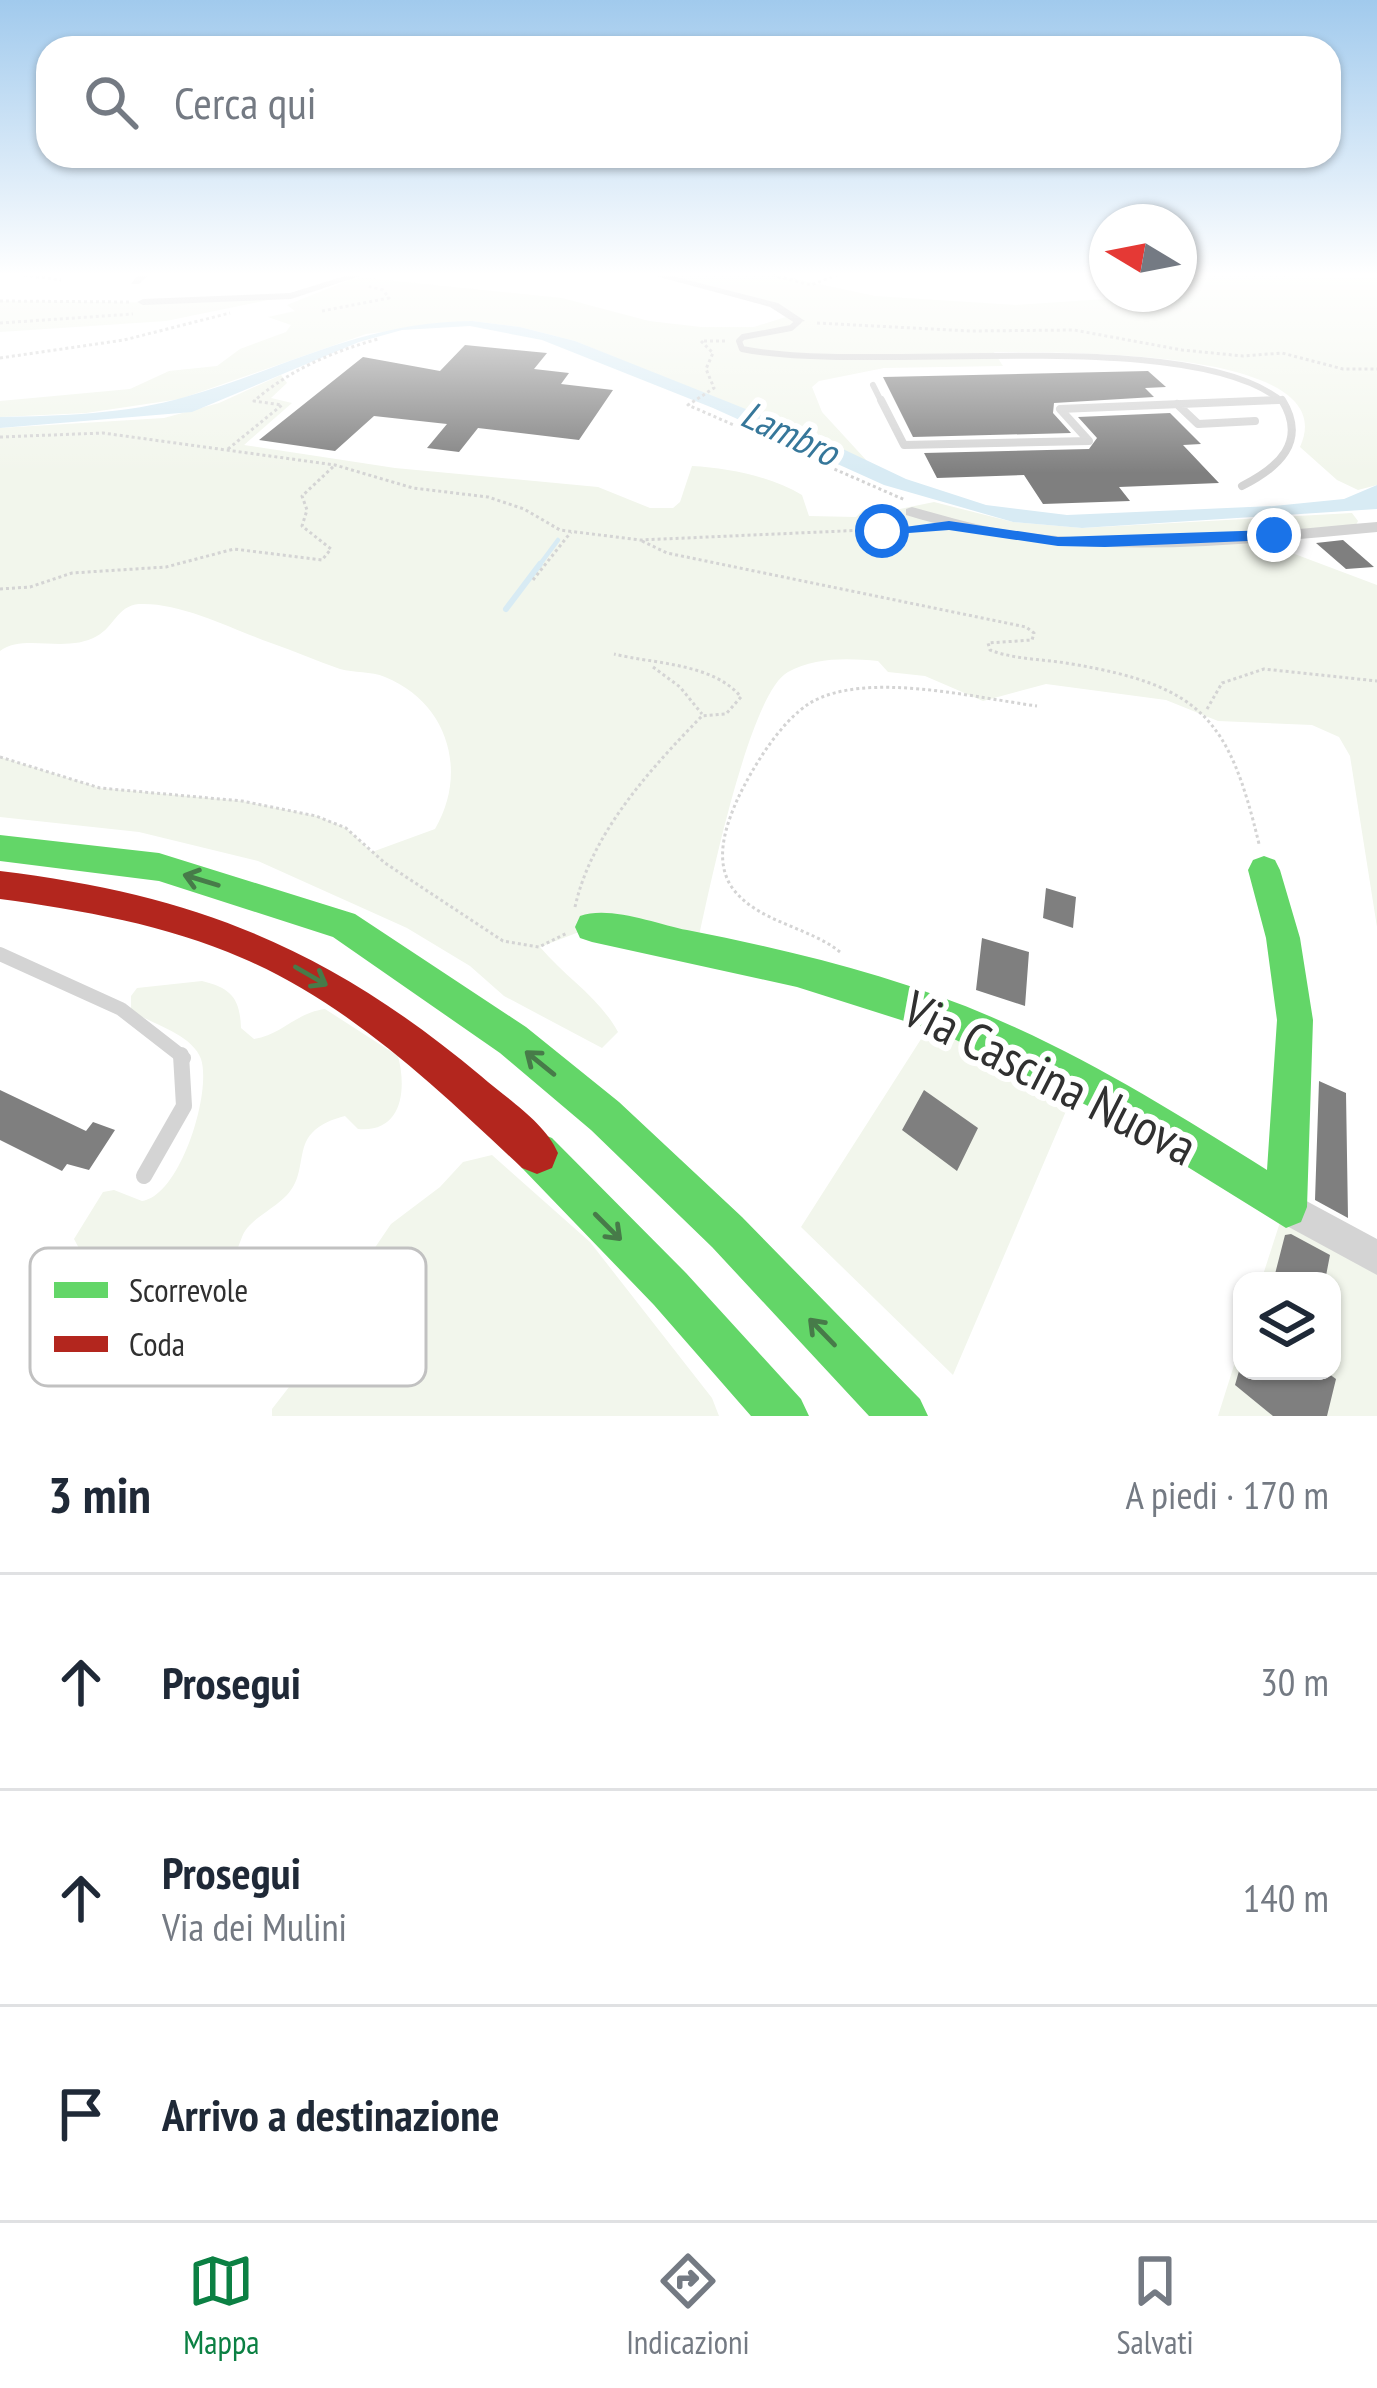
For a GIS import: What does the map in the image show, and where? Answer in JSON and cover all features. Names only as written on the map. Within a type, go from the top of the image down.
[{"type":"main road","points":[[0,848],[158,867],[343,925],[513,1040],[605,1116],[727,1232],[903,1416]]},
{"type":"main road","points":[[1264,870],[1282,938],[1295,1020],[1286,1207]]},
{"type":"main road","points":[[0,885],[64,890],[258,948],[315,977],[468,1090],[681,1300],[784,1416]]},
{"type":"main road","name":"Via Cascina Nuova","points":[[583,919],[790,967],[954,1020],[1162,1127],[1286,1207]]},
{"type":"street","points":[[913,512],[943,524],[1058,542],[1367,528]]},
{"type":"street","name":"Via Cascina Nuova","points":[[1286,1207],[1377,1258]]},
{"type":"lane","points":[[739,341],[749,352],[777,356],[933,354],[1161,364],[1243,379],[1282,400],[1291,415],[1288,453],[1275,469],[1243,486]]},
{"type":"lane","points":[[873,385],[904,445],[1088,441],[1060,409],[1282,400]]},
{"type":"lane","points":[[1177,404],[1198,424],[1255,421]]},
{"type":"lane","points":[[0,954],[117,1009],[168,1040],[184,1057],[184,1106],[144,1176]]},
{"type":"path","points":[[0,358],[117,341]]},
{"type":"path","points":[[226,450],[282,405],[254,401],[285,374],[371,341]]},
{"type":"path","points":[[701,341],[713,358],[706,369],[713,377],[709,395],[688,405],[905,500],[943,524]]},
{"type":"path","points":[[1134,341],[1182,350],[1282,353],[1342,369],[1377,369]]},
{"type":"path","points":[[0,437],[103,434],[335,465],[413,488],[488,496],[524,509],[560,530],[640,540],[943,524]]},
{"type":"path","points":[[0,589],[72,573],[166,567],[234,550],[266,550],[322,560],[331,549],[303,529],[307,510],[302,496],[335,465]]},
{"type":"path","points":[[533,580],[572,531]]},
{"type":"path","points":[[640,540],[667,553],[1026,627],[1034,633],[1032,640],[988,643],[990,650],[1145,679],[1181,693],[1207,711],[1223,732],[1248,789],[1264,870]]},
{"type":"path","points":[[583,919],[583,870],[657,761],[702,716],[726,714],[741,697],[735,683],[718,675],[651,666],[614,654]]},
{"type":"path","points":[[651,666],[680,687],[702,716]]},
{"type":"path","points":[[1207,711],[1222,682],[1264,669],[1377,681]]},
{"type":"path","points":[[863,988],[846,959],[828,941],[742,901],[727,880],[721,850],[727,823],[757,762],[808,704],[831,695],[880,689],[1037,706]]},
{"type":"path","points":[[0,757],[100,788],[242,801],[316,816],[346,828],[385,862],[503,941],[539,947]]},
{"type":"shaded area","points":[[261,341],[346,341],[180,399],[86,413],[0,417],[0,401],[130,389],[169,371],[217,366]]},
{"type":"shaded area","points":[[575,341],[1377,341],[1377,485],[1358,490],[1337,480],[1300,447],[1303,414],[1279,389],[1238,372],[1184,362],[994,352],[1003,366],[884,368],[819,381],[812,387],[822,412],[867,461]]},
{"type":"shaded area","points":[[281,375],[287,383],[271,398],[292,403],[244,445],[395,468],[598,487],[650,508],[673,508],[680,502],[692,466],[776,483],[802,495],[809,516],[856,517],[863,510],[934,502],[1013,522],[1082,528],[1352,513],[1356,525],[1275,539],[1292,553],[1377,585],[1377,927],[1350,756],[1339,737],[1312,725],[1218,721],[1166,700],[1046,684],[983,701],[925,676],[888,672],[878,661],[867,660],[809,664],[788,672],[773,688],[732,796],[698,941],[592,927],[540,947],[601,1008],[618,1032],[602,1048],[504,996],[470,966],[407,928],[258,861],[139,832],[0,817],[0,757],[100,788],[242,801],[316,816],[346,828],[372,852],[435,829],[450,785],[446,742],[424,704],[385,677],[340,669],[206,618],[155,605],[126,609],[103,632],[85,641],[21,644],[0,651],[0,428],[164,418],[219,403]]},
{"type":"shaded area","points":[[202,981],[220,987],[232,996],[241,1028],[254,1039],[325,1009],[398,1056],[402,1082],[398,1107],[384,1124],[373,1128],[358,1129],[345,1116],[315,1130],[305,1144],[289,1193],[252,1223],[238,1248],[79,1248],[74,1239],[103,1192],[114,1190],[142,1201],[169,1181],[197,1118],[201,1059],[180,1036],[131,1011],[131,996],[137,988]]},
{"type":"shaded area","points":[[930,1025],[1075,1090],[953,1375],[801,1227]]},
{"type":"shaded area","points":[[492,1155],[590,1242],[712,1398],[719,1416],[272,1416],[290,1386],[426,1386],[426,1248],[375,1248],[391,1224],[440,1187],[463,1162]]},
{"type":"shaded area","points":[[1282,1216],[1377,1269],[1377,1416],[1218,1416],[1233,1368],[1233,1380],[1341,1380],[1341,1272],[1264,1272]]},
{"type":"water","points":[[362,341],[192,412],[0,428],[0,417],[93,413],[163,403],[325,348]]},
{"type":"water","name":"Lambro","points":[[545,341],[575,341],[826,441],[906,479],[986,505],[1067,515],[1274,506],[1344,499],[1377,485],[1377,509],[1082,528],[1013,522],[884,485],[713,408]]},
{"type":"building","points":[[465,345],[547,353],[534,369],[569,373],[561,384],[613,390],[579,440],[478,428],[459,452],[427,448],[447,424],[374,416],[335,451],[259,440],[363,357],[440,371]]},
{"type":"building","points":[[1148,371],[1166,387],[1145,388],[1154,397],[1054,403],[1053,413],[1071,433],[913,437],[883,377]]},
{"type":"building","points":[[1170,413],[1201,444],[1183,445],[1219,483],[1119,487],[1130,501],[1043,504],[1024,475],[937,478],[924,453],[1089,449],[1097,438],[1078,417]]},
{"type":"building","points":[[1343,540],[1374,567],[1346,569],[1316,543]]},
{"type":"building","points":[[1046,888],[1076,897],[1073,928],[1043,918]]},
{"type":"building","points":[[982,938],[1029,952],[1025,1006],[976,990]]},
{"type":"building","points":[[1319,1081],[1346,1093],[1348,1218],[1315,1200]]},
{"type":"building","points":[[0,1090],[86,1131],[93,1122],[115,1130],[89,1170],[67,1164],[62,1171],[0,1140]]},
{"type":"building","points":[[924,1090],[978,1128],[957,1171],[902,1130]]},
{"type":"building","points":[[1285,1235],[1330,1255],[1327,1272],[1276,1272]]},
{"type":"building","points":[[1236,1380],[1336,1380],[1327,1416],[1273,1416],[1235,1385]]},
{"type":"waterway","points":[[538,567],[558,540]]},
{"type":"waterway","points":[[506,609],[540,564]]},
{"type":"traffic: fast","points":[[0,848],[159,867],[343,925],[513,1040],[605,1116],[727,1232],[903,1416]]},
{"type":"traffic: fast","points":[[592,927],[797,971],[947,1017],[1108,1095],[1286,1207],[1295,1020],[1283,938],[1264,870]]},
{"type":"traffic: fast","points":[[537,1153],[670,1289],[784,1416]]},
{"type":"traffic: jam","points":[[0,885],[166,917],[230,937],[297,967],[405,1039],[537,1153]]},
{"type":"route","points":[[882,531],[949,525],[1058,542],[1105,543],[1274,535]]}]
